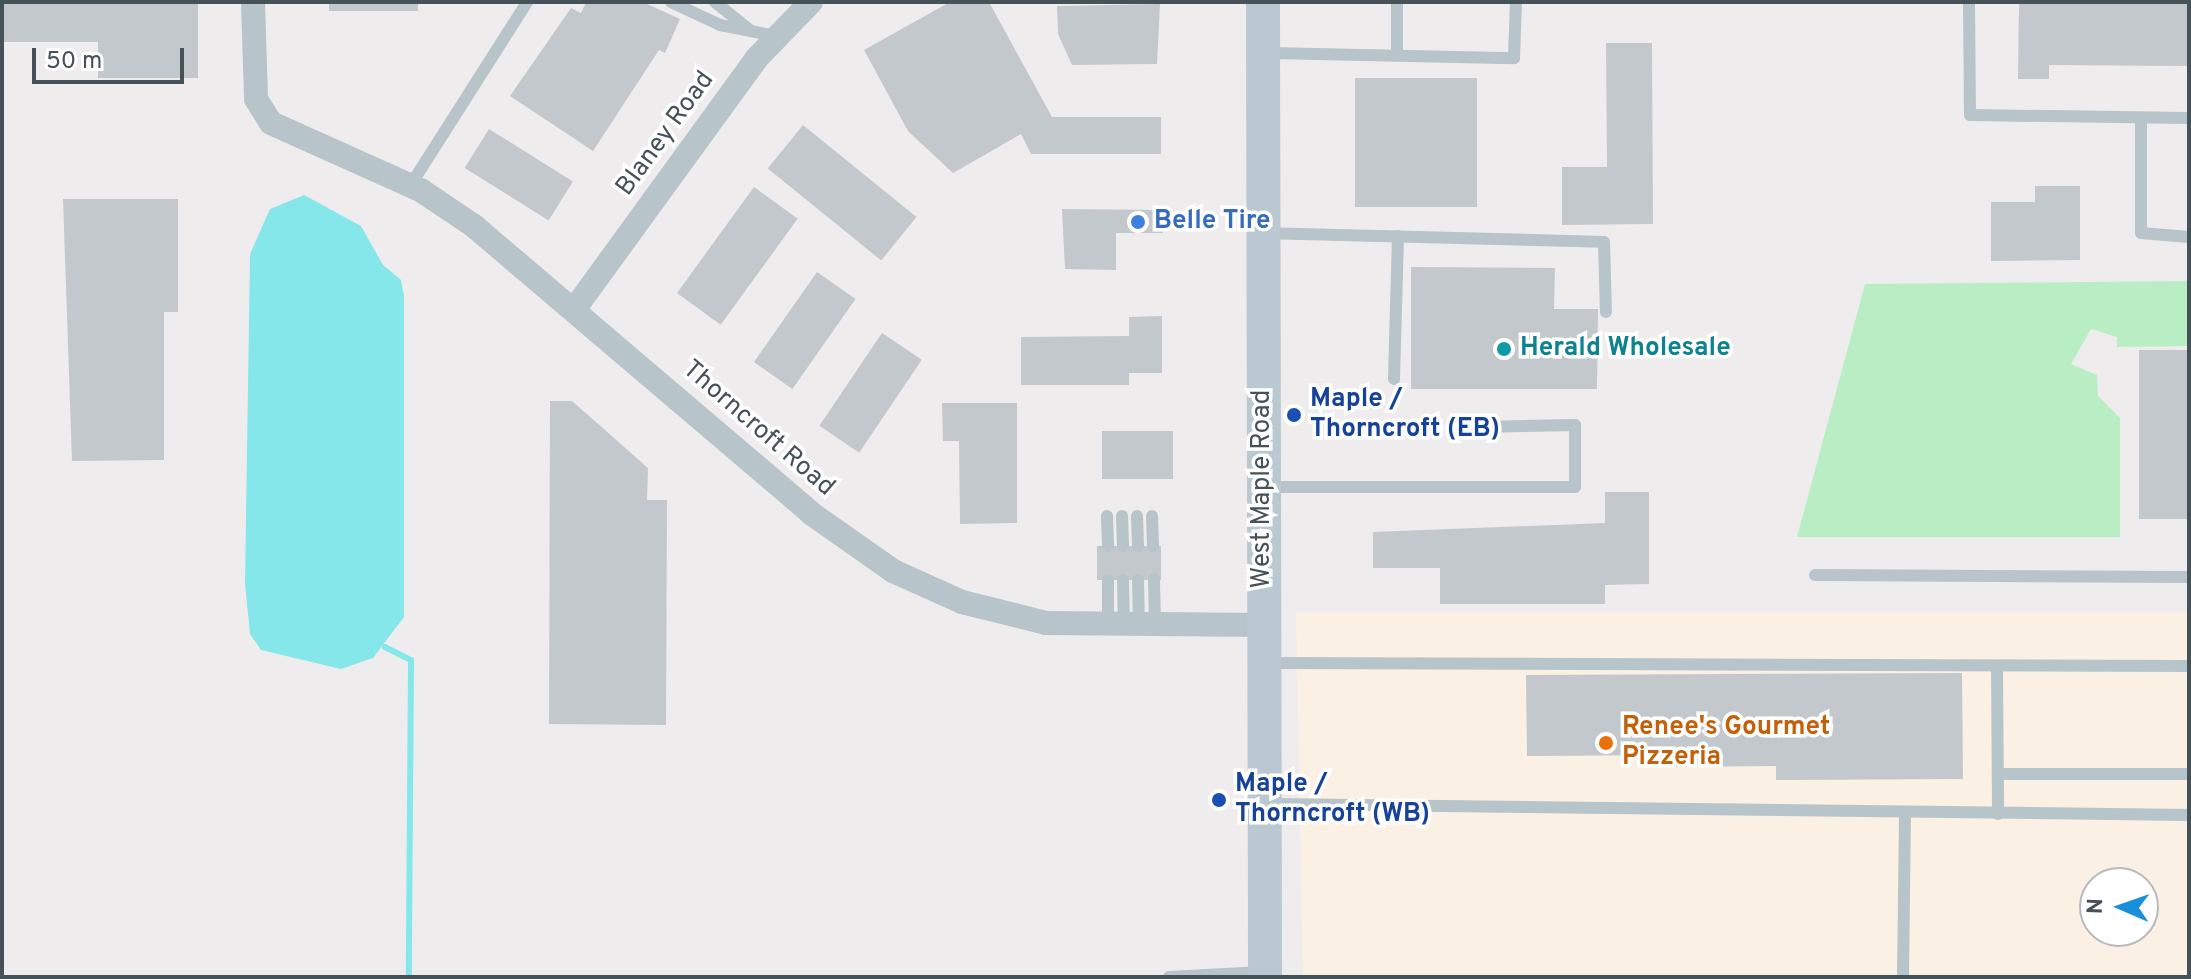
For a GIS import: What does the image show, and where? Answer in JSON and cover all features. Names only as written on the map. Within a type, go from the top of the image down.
[{"type":"main road","name":"West Maple Road","points":[[1263,2],[1265,974]]},
{"type":"street","name":"Thorncroft Road","points":[[253,2],[256,99],[271,123],[410,186],[576,307],[812,514],[893,571],[989,610],[1131,627],[1263,625]]},
{"type":"street","name":"Blaney Road","points":[[576,307],[776,36],[811,2]]},
{"type":"lane","points":[[410,186],[527,2]]},
{"type":"lane","points":[[671,2],[751,31],[776,36]]},
{"type":"lane","points":[[715,2],[751,31]]},
{"type":"lane","points":[[1397,2],[1397,55]]},
{"type":"lane","points":[[1263,53],[1514,58],[1516,2]]},
{"type":"lane","points":[[1969,2],[1970,115],[2189,118]]},
{"type":"lane","points":[[2141,119],[2141,233],[2189,237]]},
{"type":"lane","points":[[1262,233],[1604,242],[1606,312]]},
{"type":"lane","points":[[1394,379],[1398,236]]},
{"type":"lane","points":[[1263,487],[1575,487],[1575,425],[1478,427]]},
{"type":"lane","points":[[1107,516],[1108,546]]},
{"type":"lane","points":[[1122,516],[1123,546]]},
{"type":"lane","points":[[1137,516],[1138,546]]},
{"type":"lane","points":[[1152,516],[1153,546]]},
{"type":"lane","points":[[1815,575],[2189,577]]},
{"type":"lane","points":[[1131,627],[1154,579]]},
{"type":"lane","points":[[1108,580],[1131,627]]},
{"type":"lane","points":[[1123,580],[1131,627]]},
{"type":"lane","points":[[1131,627],[1138,580]]},
{"type":"lane","points":[[1263,663],[2189,666]]},
{"type":"lane","points":[[1997,666],[1998,814]]},
{"type":"lane","points":[[1998,774],[2189,774]]},
{"type":"lane","points":[[1264,804],[1905,815],[2189,815]]},
{"type":"lane","points":[[1903,977],[1905,815]]},
{"type":"lane","points":[[1169,977],[1265,974]]},
{"type":"shaded area","points":[[1296,612],[2189,612],[2189,977],[1303,977]]},
{"type":"green space","points":[[2189,281],[2189,346],[2117,347],[2117,337],[2091,329],[2071,364],[2097,375],[2098,396],[2120,418],[2120,537],[1797,537],[1865,284]]},
{"type":"water","points":[[304,195],[361,226],[383,265],[401,280],[404,296],[404,617],[373,658],[341,669],[261,650],[250,634],[245,584],[250,254],[270,209]]},
{"type":"building","points":[[2,2],[198,2],[198,78],[98,78],[98,42],[2,42]]},
{"type":"building","points":[[329,2],[418,2],[418,11],[329,11]]},
{"type":"building","points":[[586,2],[643,2],[680,19],[665,53],[659,50],[593,151],[510,96],[571,8],[581,13]]},
{"type":"building","points":[[950,2],[989,2],[1052,117],[1161,117],[1161,154],[1031,154],[1021,134],[953,173],[908,131],[864,50]]},
{"type":"building","points":[[2019,2],[2189,2],[2189,66],[2049,65],[2049,79],[2018,79]]},
{"type":"building","points":[[1160,4],[1157,64],[1072,65],[1058,34],[1057,6]]},
{"type":"building","points":[[1606,43],[1652,43],[1653,224],[1562,225],[1562,167],[1607,167]]},
{"type":"building","points":[[1355,78],[1477,78],[1477,207],[1355,207]]},
{"type":"building","points":[[803,125],[916,217],[881,260],[768,169]]},
{"type":"building","points":[[489,129],[573,181],[549,220],[465,168]]},
{"type":"building","points":[[2035,186],[2080,186],[2080,260],[1991,261],[1991,202],[2035,202]]},
{"type":"building","points":[[754,187],[798,219],[721,325],[677,293]]},
{"type":"building","points":[[63,199],[178,199],[178,312],[164,312],[164,460],[72,461]]},
{"type":"building","points":[[1062,209],[1163,210],[1163,233],[1116,233],[1116,270],[1065,269]]},
{"type":"building","name":"Herald Wholesale","points":[[1411,267],[1555,268],[1554,309],[1598,309],[1597,389],[1411,389]]},
{"type":"building","points":[[817,272],[856,299],[792,389],[754,362]]},
{"type":"building","points":[[1162,316],[1162,373],[1129,373],[1129,385],[1021,385],[1021,337],[1129,336],[1129,317]]},
{"type":"building","points":[[882,333],[922,360],[859,453],[819,426]]},
{"type":"building","points":[[2139,350],[2189,350],[2189,519],[2139,519]]},
{"type":"building","points":[[550,401],[572,401],[648,468],[647,500],[667,500],[666,725],[549,724]]},
{"type":"building","points":[[942,403],[1017,403],[1017,523],[960,524],[959,441],[943,441]]},
{"type":"building","points":[[1102,431],[1173,431],[1173,479],[1102,479]]},
{"type":"building","points":[[1605,492],[1649,492],[1649,584],[1605,585],[1605,604],[1440,604],[1440,568],[1373,568],[1373,532],[1605,523]]},
{"type":"building","points":[[1097,546],[1161,546],[1161,580],[1097,580]]},
{"type":"building","points":[[1962,673],[1963,779],[1776,780],[1776,766],[1675,767],[1676,755],[1527,756],[1526,675]]},
{"type":"waterway","points":[[385,647],[411,660],[409,977]]},
{"type":"place","name":"Belle Tire","points":[[1138,222]]},
{"type":"place","name":"Herald Wholesale","points":[[1504,349]]},
{"type":"place","name":"Maple / Thorncroft (EB)","points":[[1294,415]]},
{"type":"place","name":"Renee's Gourmet Pizzeria","points":[[1606,743]]},
{"type":"place","name":"Maple / Thorncroft (WB)","points":[[1219,800]]}]
